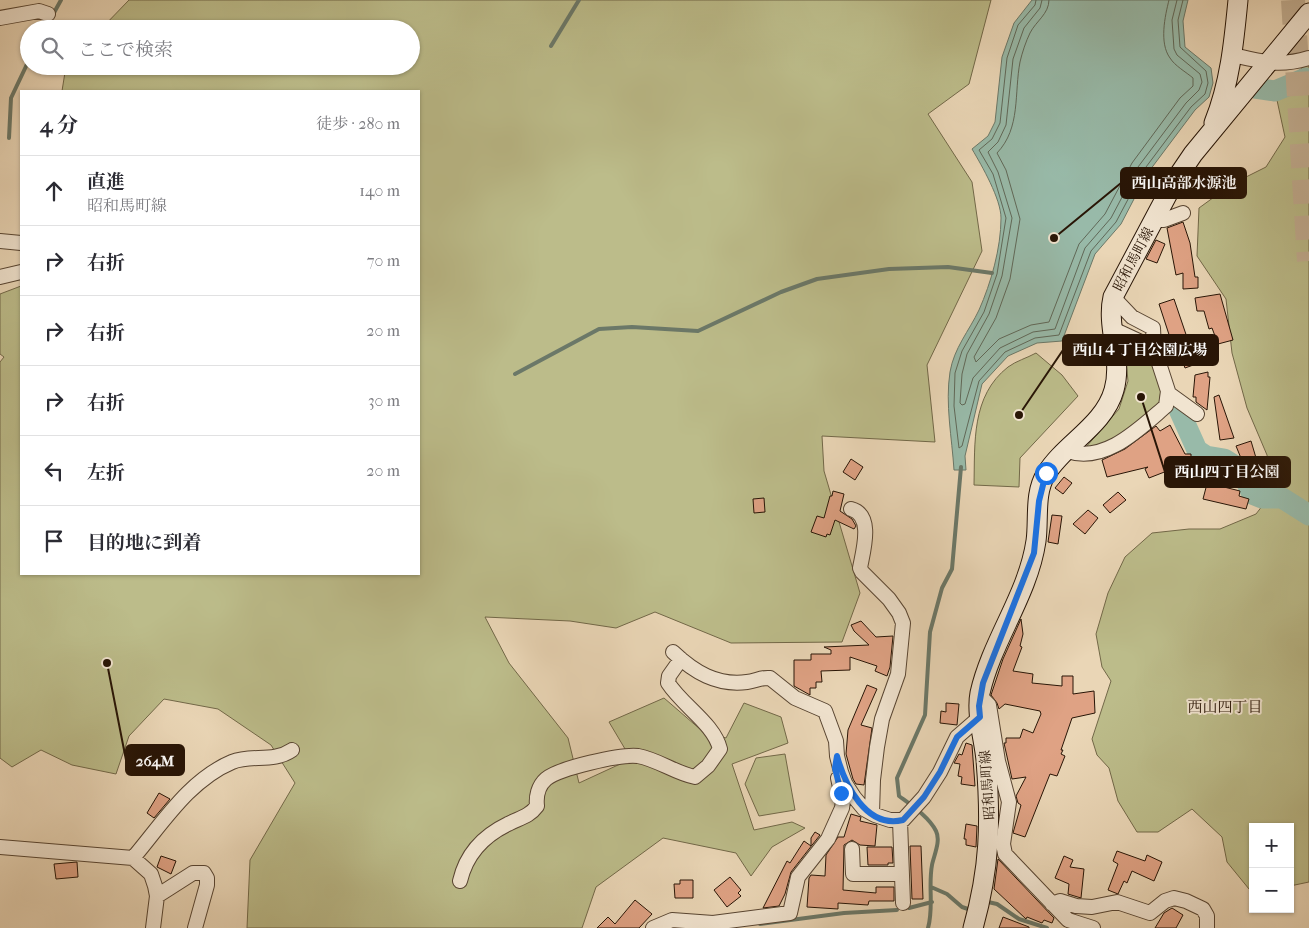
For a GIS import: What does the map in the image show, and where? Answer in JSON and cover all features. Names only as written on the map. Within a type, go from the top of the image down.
[{"type":"main road","name":"昭和馬町線","points":[[1209,135],[1220,109],[1233,55],[1238,0]]},
{"type":"main road","name":"昭和馬町線","points":[[973,928],[988,864],[990,822],[980,717],[980,696],[992,655],[1034,553],[1042,482],[1046,473],[1108,407],[1114,390],[1117,362],[1111,306],[1113,297],[1174,182],[1209,135],[1309,13]]},
{"type":"street","points":[[0,18],[39,11],[48,14]]},
{"type":"street","points":[[1233,55],[1269,64],[1306,62]]},
{"type":"street","points":[[1154,220],[1164,220],[1183,213]]},
{"type":"street","points":[[0,241],[20,243]]},
{"type":"street","points":[[0,277],[20,272]]},
{"type":"street","points":[[1067,451],[1076,454],[1095,454],[1111,448],[1166,406],[1168,393],[1154,348],[1153,328],[1132,318],[1113,297]]},
{"type":"street","points":[[1113,329],[1154,348]]},
{"type":"street","points":[[1168,393],[1197,414]]},
{"type":"street","points":[[851,509],[859,515],[866,533],[860,568],[889,599],[899,613],[903,623],[898,674],[882,719],[877,747],[873,780],[872,814]]},
{"type":"street","points":[[460,881],[464,865],[472,850],[501,828],[530,815],[537,806],[536,796],[544,780],[558,772],[584,764],[635,756],[658,761],[682,774],[695,777],[708,766],[720,749],[718,744],[710,728],[682,702],[668,683],[677,655],[695,671],[715,680],[747,682],[764,677],[770,678],[795,698],[825,711],[836,741],[837,756],[845,783],[864,809],[890,820],[910,812]]},
{"type":"street","points":[[980,696],[989,705],[998,761],[1010,802],[1003,844],[1005,854],[1068,920],[1092,928]]},
{"type":"street","points":[[903,903],[902,874],[910,812],[940,772],[957,737],[980,717]]},
{"type":"street","points":[[133,858],[194,785],[233,762],[281,757],[292,750]]},
{"type":"street","points":[[653,928],[672,920],[713,923],[765,923],[790,913],[798,876],[824,844],[838,817],[843,801],[835,768],[837,756]]},
{"type":"street","points":[[0,847],[133,858],[151,874],[157,896],[153,928]]},
{"type":"street","points":[[852,849],[853,874],[902,874]]},
{"type":"street","points":[[157,896],[193,873],[204,873],[207,878],[206,885],[195,928]]},
{"type":"street","points":[[1052,904],[1060,901],[1076,906],[1092,907],[1117,902],[1150,913],[1165,901],[1174,898],[1203,909],[1207,916],[1207,928]]},
{"type":"green space","points":[[129,0],[991,0],[969,84],[928,114],[972,182],[982,251],[927,365],[935,442],[822,436],[824,471],[860,593],[842,642],[731,643],[655,612],[616,628],[570,621],[485,617],[509,663],[568,738],[579,783],[631,759],[609,722],[664,698],[701,730],[726,738],[744,703],[781,717],[788,743],[732,764],[754,830],[792,822],[805,828],[772,847],[751,876],[736,853],[663,838],[596,887],[582,928],[247,928],[250,860],[295,783],[271,745],[218,709],[164,699],[129,736],[116,774],[72,765],[41,750],[12,767],[0,758],[0,362],[4,357],[0,354],[0,294],[20,286],[20,575],[420,575],[420,90],[62,90],[65,75],[420,75],[420,20],[110,20]]},
{"type":"green space","points":[[1309,62],[1309,882],[1294,885],[1294,823],[1249,823],[1249,889],[1227,862],[1222,837],[1192,809],[1158,832],[1137,832],[1118,801],[1109,768],[1097,755],[1092,739],[1111,681],[1102,667],[1096,634],[1108,593],[1125,557],[1152,533],[1189,529],[1220,529],[1256,514],[1273,492],[1267,455],[1247,408],[1232,353],[1226,299],[1197,256],[1199,208],[1232,184],[1266,167],[1285,137],[1275,91]]},
{"type":"green space","points":[[1124,341],[1149,352],[1161,390],[1159,405],[1107,444],[1086,447],[1119,409],[1128,381]]},
{"type":"green space","points":[[1036,353],[1062,375],[1078,396],[1020,458],[1019,487],[974,485],[977,421],[987,392],[1008,367]]},
{"type":"green space","points":[[785,754],[795,810],[759,816],[745,784],[756,758]]},
{"type":"water","points":[[1032,0],[1188,0],[1183,21],[1185,47],[1211,68],[1213,83],[1209,97],[1195,110],[1147,174],[1121,224],[1095,254],[1062,341],[1037,343],[1008,356],[982,384],[965,456],[966,470],[954,470],[949,409],[950,372],[958,347],[979,310],[988,288],[1001,229],[998,202],[972,149],[988,136],[995,122],[1002,57],[1014,23]]},
{"type":"building","points":[[1183,222],[1190,243],[1195,277],[1198,277],[1198,288],[1183,289],[1183,273],[1176,275],[1167,228]]},
{"type":"building","points":[[1156,240],[1165,244],[1157,263],[1146,259]]},
{"type":"building","points":[[1220,294],[1233,340],[1218,344],[1212,328],[1209,329],[1204,311],[1197,311],[1195,298]]},
{"type":"building","points":[[1174,299],[1196,364],[1185,368],[1181,357],[1177,359],[1159,304]]},
{"type":"building","points":[[1208,372],[1208,377],[1210,377],[1207,410],[1196,402],[1196,397],[1193,397],[1195,375]]},
{"type":"building","points":[[1219,395],[1234,438],[1220,440],[1214,397]]},
{"type":"building","points":[[1170,425],[1185,454],[1191,454],[1191,458],[1194,458],[1193,470],[1219,468],[1219,470],[1223,470],[1224,487],[1240,491],[1239,496],[1249,499],[1246,509],[1203,499],[1208,480],[1167,482],[1167,471],[1149,478],[1145,469],[1148,467],[1107,477],[1102,460],[1125,449],[1156,426],[1160,431]]},
{"type":"building","points":[[1251,441],[1259,468],[1250,471],[1247,461],[1243,463],[1236,446]]},
{"type":"building","points":[[851,459],[863,467],[855,480],[843,472]]},
{"type":"building","points":[[1064,477],[1072,483],[1063,494],[1055,488]]},
{"type":"building","points":[[833,491],[844,494],[840,511],[852,519],[856,526],[854,529],[835,520],[830,535],[827,534],[826,537],[811,532],[817,516],[824,518]]},
{"type":"building","points":[[1118,492],[1126,500],[1110,513],[1103,505]]},
{"type":"building","points":[[764,498],[765,512],[754,513],[753,499]]},
{"type":"building","points":[[1088,510],[1098,518],[1085,534],[1073,524]]},
{"type":"building","points":[[1052,515],[1062,516],[1058,544],[1048,542]]},
{"type":"building","points":[[1021,619],[1023,634],[1020,646],[1022,647],[1013,671],[1033,674],[1032,683],[1062,686],[1062,676],[1073,676],[1073,694],[1094,691],[1095,713],[1072,718],[1061,750],[1063,750],[1061,754],[1065,756],[1057,776],[1050,774],[1025,837],[1013,833],[1021,805],[1018,803],[1016,796],[1026,777],[1012,779],[1004,743],[1006,743],[1006,738],[1020,738],[1023,729],[1033,733],[1041,714],[1040,711],[1005,704],[999,709],[991,695],[1003,659]]},
{"type":"building","points":[[861,621],[876,637],[893,636],[890,667],[887,676],[875,671],[877,666],[850,657],[850,670],[821,671],[822,682],[816,682],[816,688],[810,688],[810,695],[794,686],[794,660],[811,660],[811,654],[831,654],[831,650],[824,647],[869,645],[854,631],[851,625]]},
{"type":"building","points":[[867,685],[877,689],[861,725],[872,728],[864,785],[856,784],[853,779],[846,754],[848,730]]},
{"type":"building","points":[[946,703],[959,704],[957,725],[940,723],[941,711],[946,712]]},
{"type":"building","points":[[966,743],[972,745],[975,786],[961,784],[962,777],[958,776],[960,764],[954,763],[959,754],[962,755]]},
{"type":"building","points":[[159,793],[170,799],[154,818],[147,813]]},
{"type":"building","points":[[851,814],[861,817],[860,821],[877,825],[875,846],[860,845],[852,840],[844,845],[843,890],[876,893],[876,887],[894,887],[894,901],[869,901],[868,905],[838,903],[838,909],[807,907],[809,878],[811,875],[825,876],[826,855],[838,837],[844,837]]},
{"type":"building","points":[[966,824],[977,826],[976,847],[966,845],[966,839],[964,839]]},
{"type":"building","points":[[815,832],[820,835],[791,872],[785,894],[779,906],[763,908],[787,861],[790,863],[804,841],[811,846],[811,838]]},
{"type":"building","points":[[910,846],[921,846],[923,899],[912,899]]},
{"type":"building","points":[[867,847],[892,847],[893,863],[888,863],[888,865],[868,865]]},
{"type":"building","points":[[1117,851],[1145,861],[1147,855],[1162,862],[1154,881],[1132,871],[1127,883],[1124,881],[1118,894],[1108,890],[1118,864],[1113,861]]},
{"type":"building","points":[[161,856],[176,861],[171,874],[157,867]]},
{"type":"building","points":[[1064,856],[1073,860],[1070,867],[1084,869],[1081,898],[1068,894],[1069,884],[1055,878]]},
{"type":"building","points":[[998,859],[1054,918],[1052,923],[1044,920],[1042,923],[1027,917],[1026,919],[994,889]]},
{"type":"building","points":[[77,862],[78,877],[56,879],[54,864]]},
{"type":"building","points":[[730,877],[741,890],[738,893],[741,896],[727,907],[714,890]]},
{"type":"building","points":[[680,880],[693,880],[693,898],[675,898],[674,884],[680,884]]},
{"type":"building","points":[[635,900],[652,914],[639,928],[597,928],[608,917],[615,924]]},
{"type":"building","points":[[1172,908],[1183,915],[1176,928],[1155,928],[1164,913]]},
{"type":"building","points":[[1003,917],[1029,927],[1029,928],[999,928]]},
{"type":"waterway","points":[[50,20],[61,0]]},
{"type":"waterway","points":[[551,46],[579,0]]},
{"type":"waterway","points":[[9,138],[11,98],[22,75]]},
{"type":"waterway","points":[[1255,88],[1275,91],[1306,78]]},
{"type":"waterway","points":[[515,374],[599,329],[632,327],[698,331],[781,292],[817,279],[889,269],[948,267],[992,273]]},
{"type":"waterway","points":[[1176,403],[1197,450],[1206,456],[1224,459],[1232,464],[1242,473],[1252,494],[1262,498],[1282,498],[1309,515]]},
{"type":"waterway","points":[[928,928],[931,912],[931,873],[937,835],[933,826],[924,816],[899,796],[897,778],[925,715],[930,632],[942,588],[952,569],[961,467]]},
{"type":"waterway","points":[[931,887],[947,894],[962,907],[971,910]]},
{"type":"waterway","points":[[909,908],[932,902]]},
{"type":"waterway","points":[[988,902],[997,904],[1019,919],[1047,928]]},
{"type":"waterway","points":[[760,924],[844,913],[897,910]]},
{"type":"waterway","points":[[672,928],[682,927]]},
{"type":"tunnel","points":[[1293,0],[1309,261]]},
{"type":"place","name":"西山高部水源池","points":[[1054,238]]},
{"type":"place","name":"西山四丁目公園","points":[[1141,397]]},
{"type":"place","name":"西山４丁目公園広場","points":[[1019,415]]},
{"type":"place","name":"264M","points":[[107,663]]},
{"type":"district","name":"西山四丁目","points":[[1225,707]]},
{"type":"route","points":[[841,793],[835,768],[837,756],[845,783],[864,809],[890,820],[903,820],[924,797],[940,772],[957,737],[980,717],[980,696],[992,655],[1012,611],[1034,553],[1039,501],[1042,482],[1046,473]]}]
